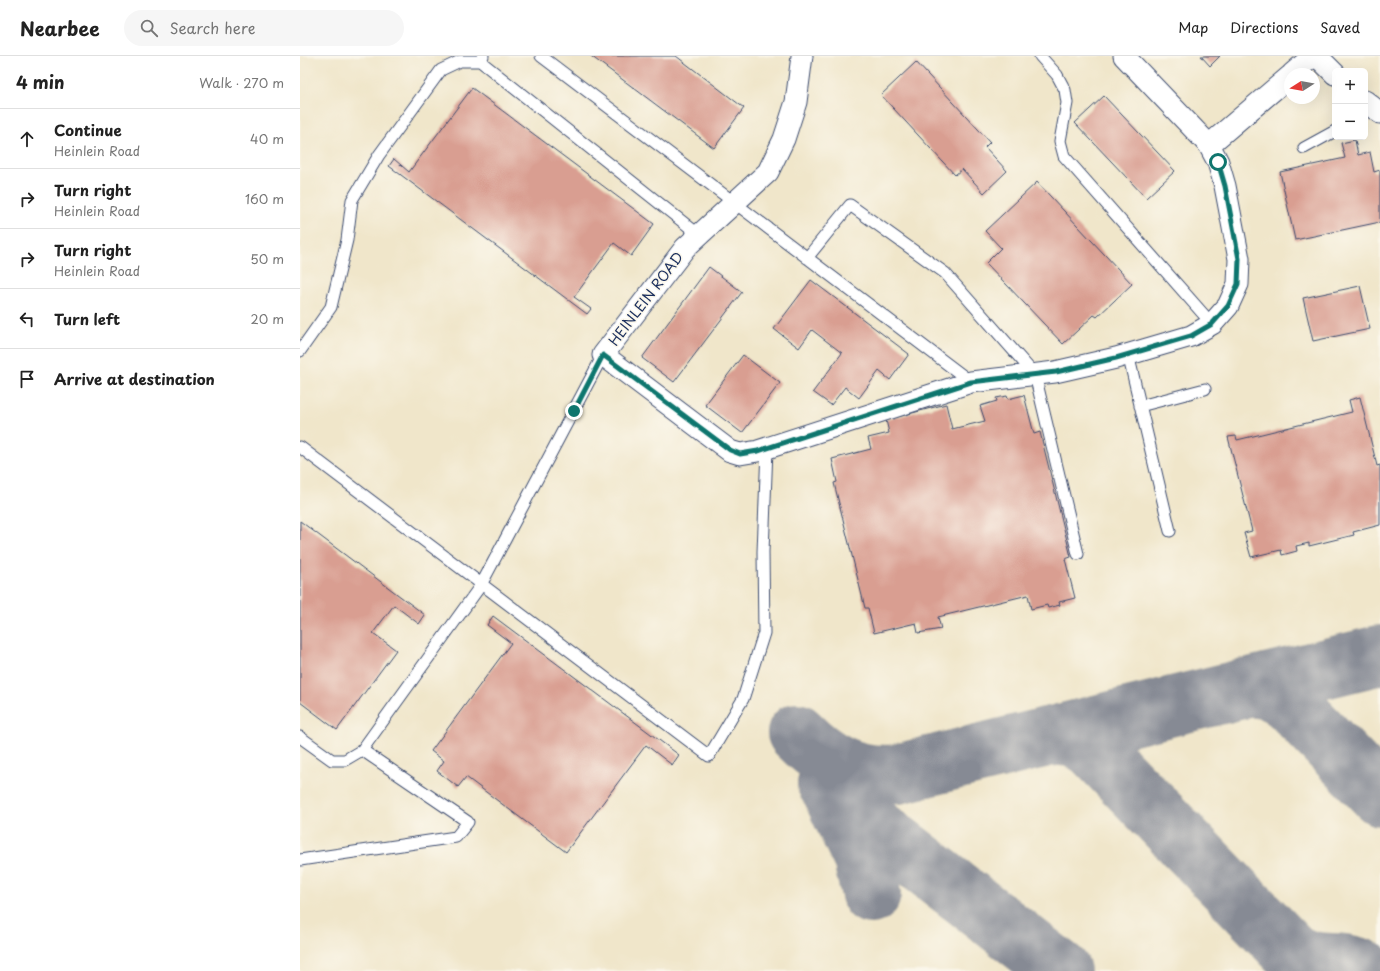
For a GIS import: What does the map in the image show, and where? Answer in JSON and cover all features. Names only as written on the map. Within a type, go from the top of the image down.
[{"type":"street","name":"HEINLEIN ROAD","points":[[802,56],[796,102],[784,139],[768,172],[735,203],[698,234],[685,248],[603,355],[730,450],[740,454],[767,448],[971,382],[1056,372],[1191,336],[1212,324],[1228,306],[1238,284],[1239,259],[1225,186],[1218,162],[1209,145],[1124,56]]},
{"type":"street","points":[[1299,68],[1313,56]]},
{"type":"street","points":[[1317,56],[1332,71]]},
{"type":"street","points":[[1209,145],[1284,81]]},
{"type":"lane","points":[[541,56],[971,382]]},
{"type":"lane","points":[[1040,56],[1057,75],[1065,90],[1067,103],[1060,140],[1064,156],[1212,324]]},
{"type":"lane","points":[[300,351],[331,307],[347,240],[352,200],[379,155],[442,70],[460,61],[481,58],[698,234]]},
{"type":"lane","points":[[1304,148],[1332,133]]},
{"type":"lane","points":[[808,258],[850,205],[945,273],[1035,375],[1078,554]]},
{"type":"lane","points":[[1128,354],[1170,531]]},
{"type":"lane","points":[[300,737],[332,760],[345,760],[362,750],[481,585],[516,522],[603,355]]},
{"type":"lane","points":[[1140,406],[1205,389]]},
{"type":"lane","points":[[300,447],[709,756],[743,699],[764,633],[763,552],[767,448]]},
{"type":"lane","points":[[300,860],[456,838],[468,822],[362,750]]},
{"type":"building","points":[[591,56],[676,56],[744,108],[714,148]]},
{"type":"building","points":[[1201,56],[1220,56],[1210,66]]},
{"type":"building","points":[[916,62],[990,142],[985,147],[1007,171],[984,193],[962,169],[955,175],[881,95]]},
{"type":"building","points":[[472,88],[654,224],[631,256],[614,243],[574,297],[591,309],[587,314],[389,166],[394,159],[409,172]]},
{"type":"building","points":[[1104,96],[1175,171],[1146,198],[1075,123]]},
{"type":"building","points":[[1355,140],[1358,155],[1370,152],[1374,172],[1380,170],[1380,222],[1295,240],[1280,172],[1345,158],[1341,143]]},
{"type":"building","points":[[1037,182],[1132,284],[1097,317],[1094,315],[1063,344],[986,263],[1001,248],[985,231]]},
{"type":"building","points":[[709,267],[742,292],[674,382],[642,358]]},
{"type":"building","points":[[811,280],[909,354],[890,380],[879,371],[859,398],[845,387],[831,405],[813,392],[842,353],[812,330],[799,348],[774,329]]},
{"type":"building","points":[[1360,286],[1370,329],[1313,341],[1303,298]]},
{"type":"building","points":[[743,355],[780,383],[742,433],[705,405]]},
{"type":"building","points":[[1024,395],[1034,434],[1040,432],[1071,557],[1065,559],[1075,598],[1059,602],[1060,605],[1048,608],[1047,605],[1031,609],[1028,595],[938,617],[941,629],[918,633],[916,623],[874,633],[868,608],[865,608],[834,483],[837,482],[832,459],[871,449],[868,438],[889,433],[886,420],[946,404],[952,429],[985,421],[980,406],[997,401],[996,398],[1007,396],[1008,399]]},
{"type":"building","points":[[1360,397],[1377,466],[1380,465],[1380,525],[1353,532],[1354,535],[1309,546],[1309,543],[1296,546],[1297,551],[1282,555],[1281,550],[1251,557],[1244,533],[1252,531],[1228,437],[1236,436],[1237,440],[1352,412],[1349,400]]},
{"type":"building","points":[[300,521],[425,615],[419,624],[394,605],[373,633],[396,650],[337,730],[300,702]]},
{"type":"building","points":[[493,616],[679,755],[672,765],[646,745],[566,852],[466,777],[458,787],[437,771],[444,761],[431,751],[511,643],[487,625]]},
{"type":"taxiway","points":[[797,733],[819,752],[842,766],[868,774],[897,774],[1380,655]]},
{"type":"taxiway","points":[[1244,688],[1268,690],[1289,702],[1380,796]]},
{"type":"taxiway","points":[[1046,737],[1071,737],[1082,741],[1093,748],[1291,952],[1311,961],[1347,964],[1367,971]]},
{"type":"taxiway","points":[[827,784],[841,801],[1061,971]]},
{"type":"taxiway","points":[[835,799],[863,859],[871,894]]},
{"type":"route","points":[[574,411],[603,355],[730,450],[740,454],[758,451],[971,382],[1056,372],[1116,358],[1191,336],[1212,324],[1228,306],[1238,284],[1239,259],[1225,186],[1218,162]]}]
